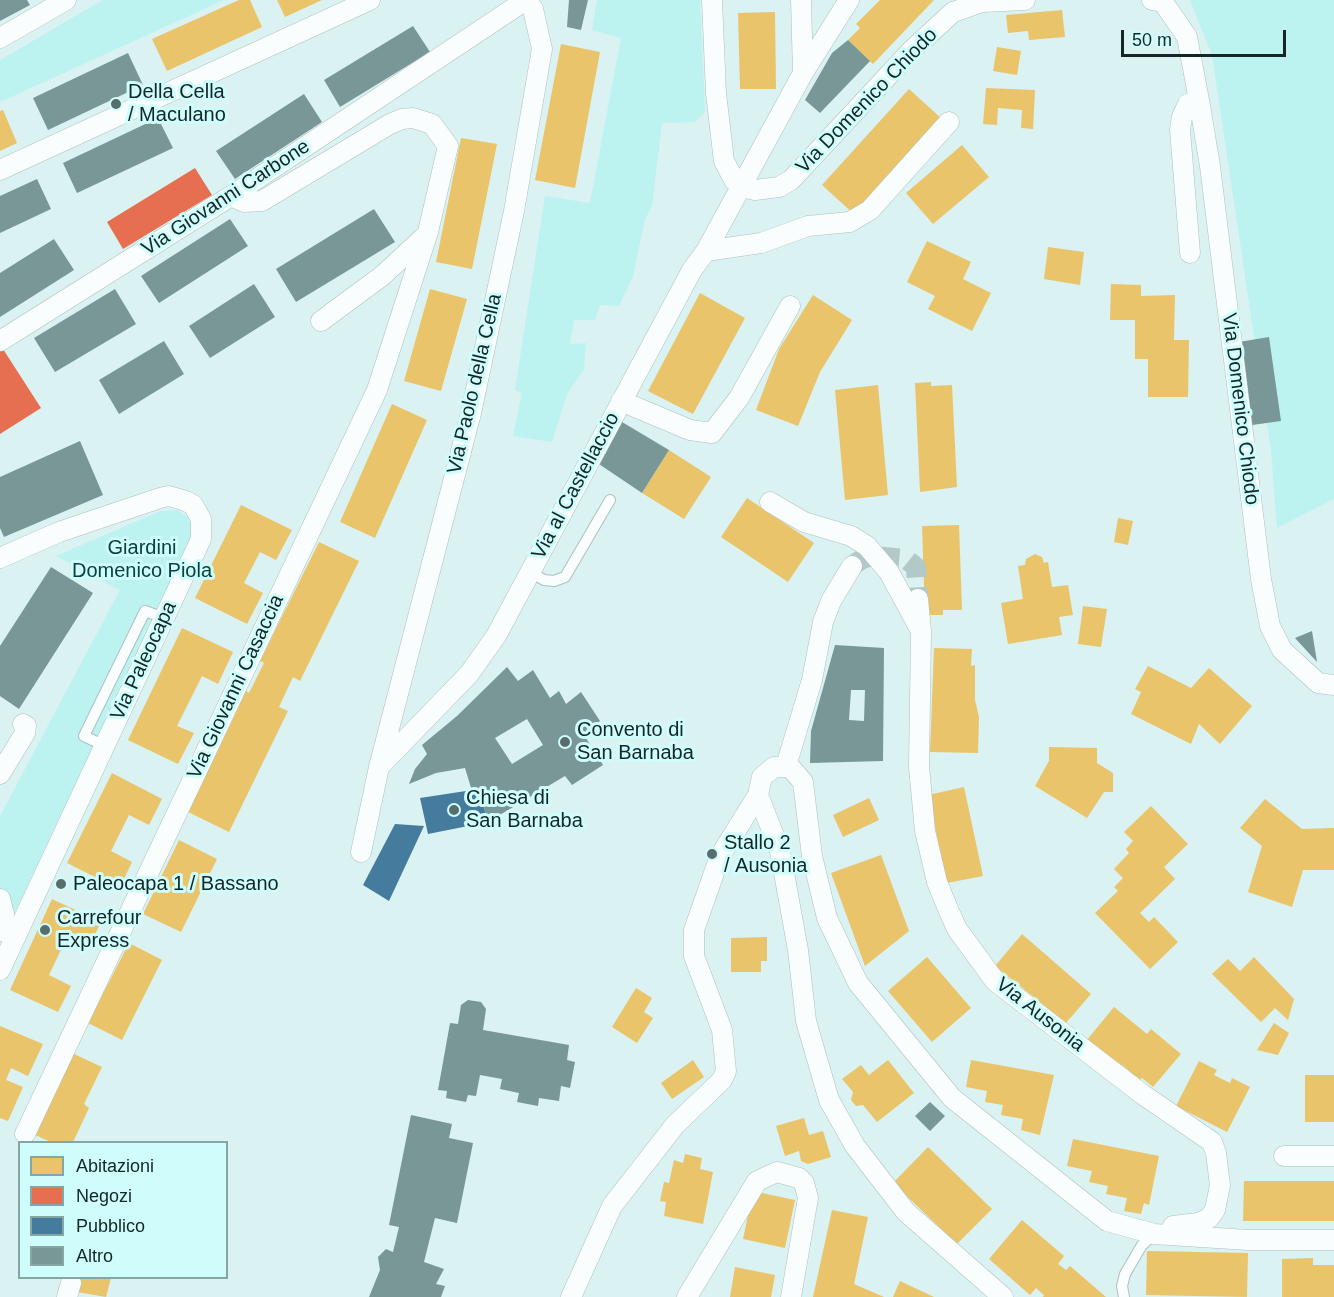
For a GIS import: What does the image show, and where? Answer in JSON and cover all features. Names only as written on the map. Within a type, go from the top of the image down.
[{"type":"street","points":[[0,38],[66,0]]},
{"type":"street","points":[[0,170],[370,0]]},
{"type":"street","name":"Via Paolo della Cella","points":[[361,852],[379,767],[471,413],[516,199],[542,49],[533,9],[526,0],[449,52]]},
{"type":"street","points":[[712,0],[716,93],[724,161],[730,174],[742,187]]},
{"type":"street","points":[[801,0],[803,73]]},
{"type":"street","points":[[803,73],[849,0]]},
{"type":"street","name":"Via Domenico Chiodo","points":[[742,187],[768,190],[791,180],[912,50],[953,12],[982,2],[1025,0]]},
{"type":"street","name":"Via Domenico Chiodo","points":[[1152,0],[1164,2],[1187,37],[1199,100],[1210,166],[1261,579],[1270,626],[1282,650],[1289,657],[1318,683],[1334,685]]},
{"type":"street","name":"Via Giovanni Carbone","points":[[0,341],[231,196],[449,52]]},
{"type":"street","name":"Via al Castellaccio","points":[[379,767],[469,674],[496,636],[621,400],[692,270],[742,187],[803,73]]},
{"type":"street","points":[[1190,253],[1180,130],[1182,117],[1188,104],[1199,100]]},
{"type":"street","name":"Via Giovanni Casaccia","points":[[25,1134],[377,390],[428,232],[448,146],[440,132],[423,120],[402,119],[262,201],[244,202],[231,196]]},
{"type":"street","points":[[706,250],[761,243],[808,226],[850,222],[870,210],[949,122]]},
{"type":"street","name":"Via Giovanni Casaccia","points":[[321,321],[382,276],[413,250],[428,232]]},
{"type":"street","name":"Via al Castellaccio","points":[[621,400],[690,430],[712,433],[739,398],[789,306]]},
{"type":"street","name":"Via Paleocapa","points":[[0,558],[59,532],[160,498],[178,498],[193,505],[198,511],[202,526],[201,539],[0,970]]},
{"type":"street","name":"Via Ausonia","points":[[770,502],[804,522],[851,536],[867,546],[889,572],[921,631]]},
{"type":"street","points":[[786,766],[812,680],[823,622],[831,601],[852,566]]},
{"type":"street","name":"Via Ausonia","points":[[918,599],[921,631],[919,767],[926,831],[937,882],[957,929],[995,981],[1142,1094],[1212,1142],[1215,1147],[1220,1191],[1212,1214],[1199,1223],[1164,1227],[1154,1234]]},
{"type":"street","points":[[0,774],[25,733],[26,726],[23,724]]},
{"type":"street","points":[[571,1297],[612,1206],[675,1125],[724,1076],[726,1060],[722,1030],[694,956],[694,930],[720,856],[758,795],[765,773],[778,766],[786,766],[796,772],[803,782],[812,856],[827,918],[858,983],[952,1098],[1100,1218],[1154,1234],[1248,1240],[1334,1240]]},
{"type":"street","points":[[758,795],[780,851],[798,950],[806,1021],[829,1100],[855,1146],[906,1212],[1003,1297]]},
{"type":"street","points":[[0,899],[4,914],[0,932]]},
{"type":"street","points":[[1284,1156],[1334,1156]]},
{"type":"street","points":[[687,1297],[753,1186],[761,1177],[777,1172],[799,1178],[807,1190],[807,1204],[791,1297]]},
{"type":"lane","name":"Via al Castellaccio","points":[[530,572],[544,580],[554,581],[565,577],[610,500]]},
{"type":"lane","points":[[1125,1297],[1122,1286],[1125,1274],[1142,1245],[1154,1234]]},
{"type":"green space","points":[[103,0],[224,0],[0,102],[0,60]]},
{"type":"green space","points":[[597,0],[700,0],[705,112],[695,122],[662,123],[652,206],[645,219],[633,276],[619,306],[600,305],[595,320],[574,320],[570,344],[586,343],[584,369],[567,394],[552,442],[513,436],[522,393],[515,390],[545,196],[590,203],[621,38],[592,30]]},
{"type":"green space","points":[[1190,0],[1334,0],[1334,499],[1277,528],[1271,450],[1212,55]]},
{"type":"green space","name":"Giardini Domenico Piola","points":[[177,510],[187,517],[193,527],[192,540],[14,914],[0,888],[0,816],[120,590],[56,556],[161,511]]},
{"type":"building: Abitazioni","points":[[239,0],[250,0],[262,27],[167,71],[152,39]]},
{"type":"building: Abitazioni","points":[[277,0],[322,0],[285,17]]},
{"type":"building: Abitazioni","points":[[880,0],[934,0],[873,64],[848,40],[860,28],[856,24]]},
{"type":"building: Abitazioni","points":[[1062,10],[1065,37],[1029,40],[1028,31],[1008,33],[1006,15]]},
{"type":"building: Abitazioni","points":[[775,12],[776,89],[740,89],[738,13]]},
{"type":"building: Abitazioni","points":[[561,44],[600,52],[575,188],[535,180]]},
{"type":"building: Abitazioni","points":[[997,47],[1021,51],[1017,75],[993,71]]},
{"type":"building: Abitazioni","points":[[986,88],[1035,90],[1033,129],[1021,128],[1022,110],[998,108],[997,125],[983,124]]},
{"type":"building: Abitazioni","points":[[909,89],[942,119],[855,215],[822,185]]},
{"type":"building: Abitazioni","points":[[3,110],[17,143],[0,151],[0,111]]},
{"type":"building: Abitazioni","points":[[461,138],[497,144],[472,269],[436,262]]},
{"type":"building: Abitazioni","points":[[962,145],[989,177],[933,224],[906,193]]},
{"type":"building: Abitazioni","points":[[927,241],[971,262],[963,279],[991,293],[972,331],[928,309],[935,296],[907,282]]},
{"type":"building: Abitazioni","points":[[1048,247],[1084,252],[1080,285],[1044,279]]},
{"type":"building: Abitazioni","points":[[1111,284],[1141,285],[1141,296],[1175,295],[1174,340],[1189,340],[1188,397],[1148,397],[1148,359],[1135,359],[1135,320],[1110,320]]},
{"type":"building: Abitazioni","points":[[430,289],[467,299],[441,391],[404,381]]},
{"type":"building: Abitazioni","points":[[700,293],[745,318],[693,414],[648,391]]},
{"type":"building: Abitazioni","points":[[813,295],[852,320],[820,372],[798,426],[756,410],[779,349]]},
{"type":"building: Abitazioni","points":[[931,382],[931,386],[952,385],[957,487],[920,492],[915,383]]},
{"type":"building: Abitazioni","points":[[878,385],[888,495],[845,500],[835,390]]},
{"type":"building: Abitazioni","points":[[392,404],[427,420],[375,538],[340,522]]},
{"type":"building: Abitazioni","points":[[669,450],[711,477],[684,519],[642,493]]},
{"type":"building: Abitazioni","points":[[747,498],[814,543],[788,582],[721,537]]},
{"type":"building: Abitazioni","points":[[241,505],[292,530],[276,560],[260,552],[244,583],[263,593],[247,624],[195,598]]},
{"type":"building: Abitazioni","points":[[1118,518],[1133,521],[1128,545],[1114,542]]},
{"type":"building: Abitazioni","points":[[959,525],[962,610],[943,610],[943,615],[925,615],[922,526]]},
{"type":"building: Abitazioni","points":[[319,542],[359,561],[300,681],[293,677],[279,707],[288,711],[229,832],[188,812],[246,691],[249,693],[264,663],[260,661]]},
{"type":"building: Abitazioni","points":[[1035,554],[1042,557],[1044,563],[1048,562],[1052,587],[1068,585],[1073,615],[1059,617],[1062,635],[1008,644],[1001,603],[1023,599],[1018,566],[1025,565],[1026,559]]},
{"type":"building: Abitazioni","points":[[1083,606],[1107,609],[1101,647],[1078,644]]},
{"type":"building: Abitazioni","points":[[182,628],[233,652],[218,684],[202,676],[177,726],[194,733],[178,764],[128,740]]},
{"type":"building: Abitazioni","points":[[934,648],[972,649],[971,666],[975,665],[975,700],[979,717],[978,753],[930,752]]},
{"type":"building: Abitazioni","points":[[1148,666],[1191,688],[1209,668],[1252,706],[1220,744],[1199,724],[1191,744],[1131,714],[1141,692],[1135,689]]},
{"type":"building: Abitazioni","points":[[1049,747],[1097,748],[1097,763],[1113,773],[1113,792],[1104,792],[1087,818],[1035,786],[1049,761]]},
{"type":"building: Abitazioni","points":[[112,773],[162,799],[149,825],[129,815],[111,851],[132,862],[119,889],[67,863]]},
{"type":"building: Abitazioni","points":[[964,787],[983,876],[947,883],[928,795]]},
{"type":"building: Abitazioni","points":[[869,798],[879,820],[843,837],[833,815]]},
{"type":"building: Abitazioni","points":[[1265,799],[1302,829],[1334,828],[1334,870],[1303,870],[1292,907],[1248,892],[1262,846],[1240,828]]},
{"type":"building: Abitazioni","points":[[1151,806],[1188,844],[1164,867],[1175,879],[1140,913],[1149,922],[1154,917],[1178,942],[1150,969],[1095,913],[1118,891],[1114,887],[1123,878],[1114,869],[1129,853],[1126,849],[1133,841],[1124,832]]},
{"type":"building: Abitazioni","points":[[179,840],[217,859],[181,932],[143,914]]},
{"type":"building: Abitazioni","points":[[881,855],[909,931],[865,966],[831,873]]},
{"type":"building: Abitazioni","points":[[52,899],[101,922],[89,947],[67,937],[49,975],[71,986],[58,1012],[10,990]]},
{"type":"building: Abitazioni","points":[[1022,934],[1091,994],[1066,1023],[995,966]]},
{"type":"building: Abitazioni","points":[[767,937],[767,961],[761,961],[761,972],[731,972],[731,938]]},
{"type":"building: Abitazioni","points":[[129,943],[162,960],[122,1040],[88,1023]]},
{"type":"building: Abitazioni","points":[[927,957],[971,1008],[932,1042],[888,991]]},
{"type":"building: Abitazioni","points":[[1254,957],[1294,999],[1288,1020],[1275,1008],[1261,1022],[1212,974],[1228,959],[1240,971]]},
{"type":"building: Abitazioni","points":[[636,988],[652,998],[644,1012],[653,1018],[637,1043],[612,1027]]},
{"type":"building: Abitazioni","points":[[1114,1007],[1147,1034],[1151,1029],[1181,1054],[1153,1087],[1142,1078],[1140,1080],[1122,1065],[1119,1069],[1086,1041]]},
{"type":"building: Abitazioni","points":[[1274,1023],[1289,1033],[1278,1055],[1257,1050]]},
{"type":"building: Abitazioni","points":[[0,1026],[43,1044],[28,1076],[11,1068],[6,1080],[23,1087],[8,1121],[0,1118]]},
{"type":"building: Abitazioni","points":[[74,1054],[102,1067],[84,1104],[89,1108],[73,1141],[49,1141],[35,1135]]},
{"type":"building: Abitazioni","points":[[693,1060],[704,1077],[672,1099],[661,1083]]},
{"type":"building: Abitazioni","points":[[888,1060],[914,1093],[877,1122],[863,1105],[856,1106],[851,1100],[853,1092],[842,1079],[861,1065],[869,1075]]},
{"type":"building: Abitazioni","points":[[971,1060],[1054,1075],[1040,1135],[1021,1130],[1023,1119],[1001,1115],[1003,1105],[985,1102],[987,1091],[966,1087]]},
{"type":"building: Abitazioni","points":[[1199,1061],[1217,1070],[1214,1075],[1230,1083],[1232,1078],[1250,1087],[1227,1132],[1176,1106]]},
{"type":"building: Abitazioni","points":[[1305,1075],[1334,1075],[1334,1122],[1305,1122]]},
{"type":"building: Abitazioni","points":[[804,1118],[809,1135],[823,1131],[831,1157],[808,1164],[801,1161],[799,1151],[785,1156],[776,1126]]},
{"type":"building: Abitazioni","points":[[1073,1139],[1159,1156],[1149,1205],[1144,1203],[1141,1214],[1124,1211],[1127,1198],[1106,1194],[1108,1186],[1089,1182],[1092,1171],[1067,1166]]},
{"type":"building: Abitazioni","points":[[928,1147],[992,1209],[957,1244],[893,1183]]},
{"type":"building: Abitazioni","points":[[685,1154],[702,1158],[700,1169],[713,1172],[703,1224],[664,1216],[666,1202],[660,1201],[664,1182],[669,1183],[674,1160],[683,1163]]},
{"type":"building: Abitazioni","points":[[1244,1181],[1334,1181],[1334,1221],[1243,1221]]},
{"type":"building: Abitazioni","points":[[757,1192],[795,1200],[785,1248],[743,1239],[750,1206],[754,1207]]},
{"type":"building: Abitazioni","points":[[832,1210],[868,1217],[854,1284],[884,1297],[813,1297]]},
{"type":"building: Abitazioni","points":[[1022,1220],[1064,1256],[1058,1264],[1066,1270],[1070,1266],[1106,1297],[1043,1297],[1044,1295],[1036,1288],[1030,1295],[989,1259]]},
{"type":"building: Abitazioni","points":[[1147,1251],[1248,1253],[1247,1297],[1146,1295]]},
{"type":"building: Abitazioni","points":[[1313,1258],[1313,1265],[1334,1265],[1334,1297],[1282,1297],[1282,1259]]},
{"type":"building: Abitazioni","points":[[735,1267],[775,1275],[771,1297],[730,1297]]},
{"type":"building: Abitazioni","points":[[80,1279],[111,1279],[106,1297],[77,1292]]},
{"type":"building: Abitazioni","points":[[900,1281],[934,1297],[893,1297]]},
{"type":"building: Negozi","points":[[195,168],[212,195],[123,249],[107,222]]},
{"type":"building: Negozi","points":[[3,349],[41,408],[0,434],[0,351]]},
{"type":"building: Pubblico","name":"Chiesa di San Barnaba","points":[[479,789],[488,822],[428,834],[420,798]]},
{"type":"building: Pubblico","points":[[395,824],[424,826],[389,901],[363,885]]},
{"type":"building: Altro","points":[[0,0],[27,0],[30,5],[0,21]]},
{"type":"building: Altro","points":[[569,0],[588,0],[581,30],[567,27]]},
{"type":"building: Altro","points":[[413,26],[430,52],[340,107],[324,80]]},
{"type":"building: Altro","points":[[848,40],[870,61],[820,113],[805,100],[832,53]]},
{"type":"building: Altro","points":[[128,53],[143,85],[48,130],[33,98]]},
{"type":"building: Altro","points":[[304,94],[322,122],[235,179],[216,151]]},
{"type":"building: Altro","points":[[158,118],[173,148],[77,193],[63,163]]},
{"type":"building: Altro","points":[[37,179],[51,209],[0,233],[0,196]]},
{"type":"building: Altro","points":[[374,209],[395,242],[296,302],[276,269]]},
{"type":"building: Altro","points":[[230,219],[248,246],[159,303],[141,276]]},
{"type":"building: Altro","points":[[54,239],[74,270],[0,317],[0,273]]},
{"type":"building: Altro","points":[[254,284],[275,317],[210,358],[189,326]]},
{"type":"building: Altro","points":[[115,289],[136,324],[55,372],[34,338]]},
{"type":"building: Altro","points":[[1269,337],[1281,421],[1252,425],[1239,342]]},
{"type":"building: Altro","points":[[164,341],[184,374],[119,414],[99,380]]},
{"type":"building: Altro","points":[[622,422],[669,450],[642,493],[596,462]]},
{"type":"building: Altro","points":[[80,441],[103,495],[4,537],[0,528],[0,477]]},
{"type":"building: Altro","points":[[51,567],[93,593],[19,709],[0,696],[0,646]]},
{"type":"building: Altro","points":[[1312,631],[1317,662],[1295,638]]},
{"type":"building: Altro","points":[[835,645],[884,648],[883,761],[810,763],[811,731]],"holes":[[[851,690],[865,690],[864,721],[849,720]]]},
{"type":"building: Altro","name":"Convento di San Barnaba","points":[[507,667],[518,681],[533,670],[550,698],[559,691],[566,704],[581,692],[600,721],[584,735],[603,765],[572,785],[565,776],[488,822],[479,789],[472,791],[465,768],[436,773],[409,784],[415,769],[427,754],[422,745],[457,716]],"holes":[[[527,719],[543,745],[512,764],[495,738]]]},
{"type":"building: Altro","points":[[468,1000],[481,1002],[486,1009],[483,1030],[569,1045],[567,1060],[575,1062],[570,1088],[561,1086],[559,1101],[539,1098],[538,1106],[517,1102],[519,1093],[500,1089],[502,1079],[480,1075],[476,1096],[468,1095],[466,1102],[446,1098],[447,1091],[438,1090],[450,1023],[458,1024],[461,1005]]},
{"type":"building: Altro","points":[[930,1102],[945,1116],[930,1131],[915,1116]]},
{"type":"building: Altro","points":[[411,1115],[452,1124],[449,1138],[473,1143],[457,1223],[435,1218],[424,1262],[444,1269],[436,1284],[445,1286],[441,1297],[369,1297],[380,1270],[378,1257],[386,1249],[393,1252],[399,1227],[389,1225]]},
{"type":"tunnel","points":[[852,566],[862,559],[873,556],[906,559],[916,567],[918,599]]},
{"type":"place","name":"Della Cella / Maculano","points":[[116,104]]},
{"type":"place","name":"Convento di San Barnaba","points":[[565,742]]},
{"type":"place","name":"Chiesa di San Barnaba","points":[[454,810]]},
{"type":"place","name":"Stallo 2 / Ausonia","points":[[712,854]]},
{"type":"place","name":"Paleocapa 1 / Bassano","points":[[61,884]]},
{"type":"place","name":"Carrefour Express","points":[[45,930]]}]
